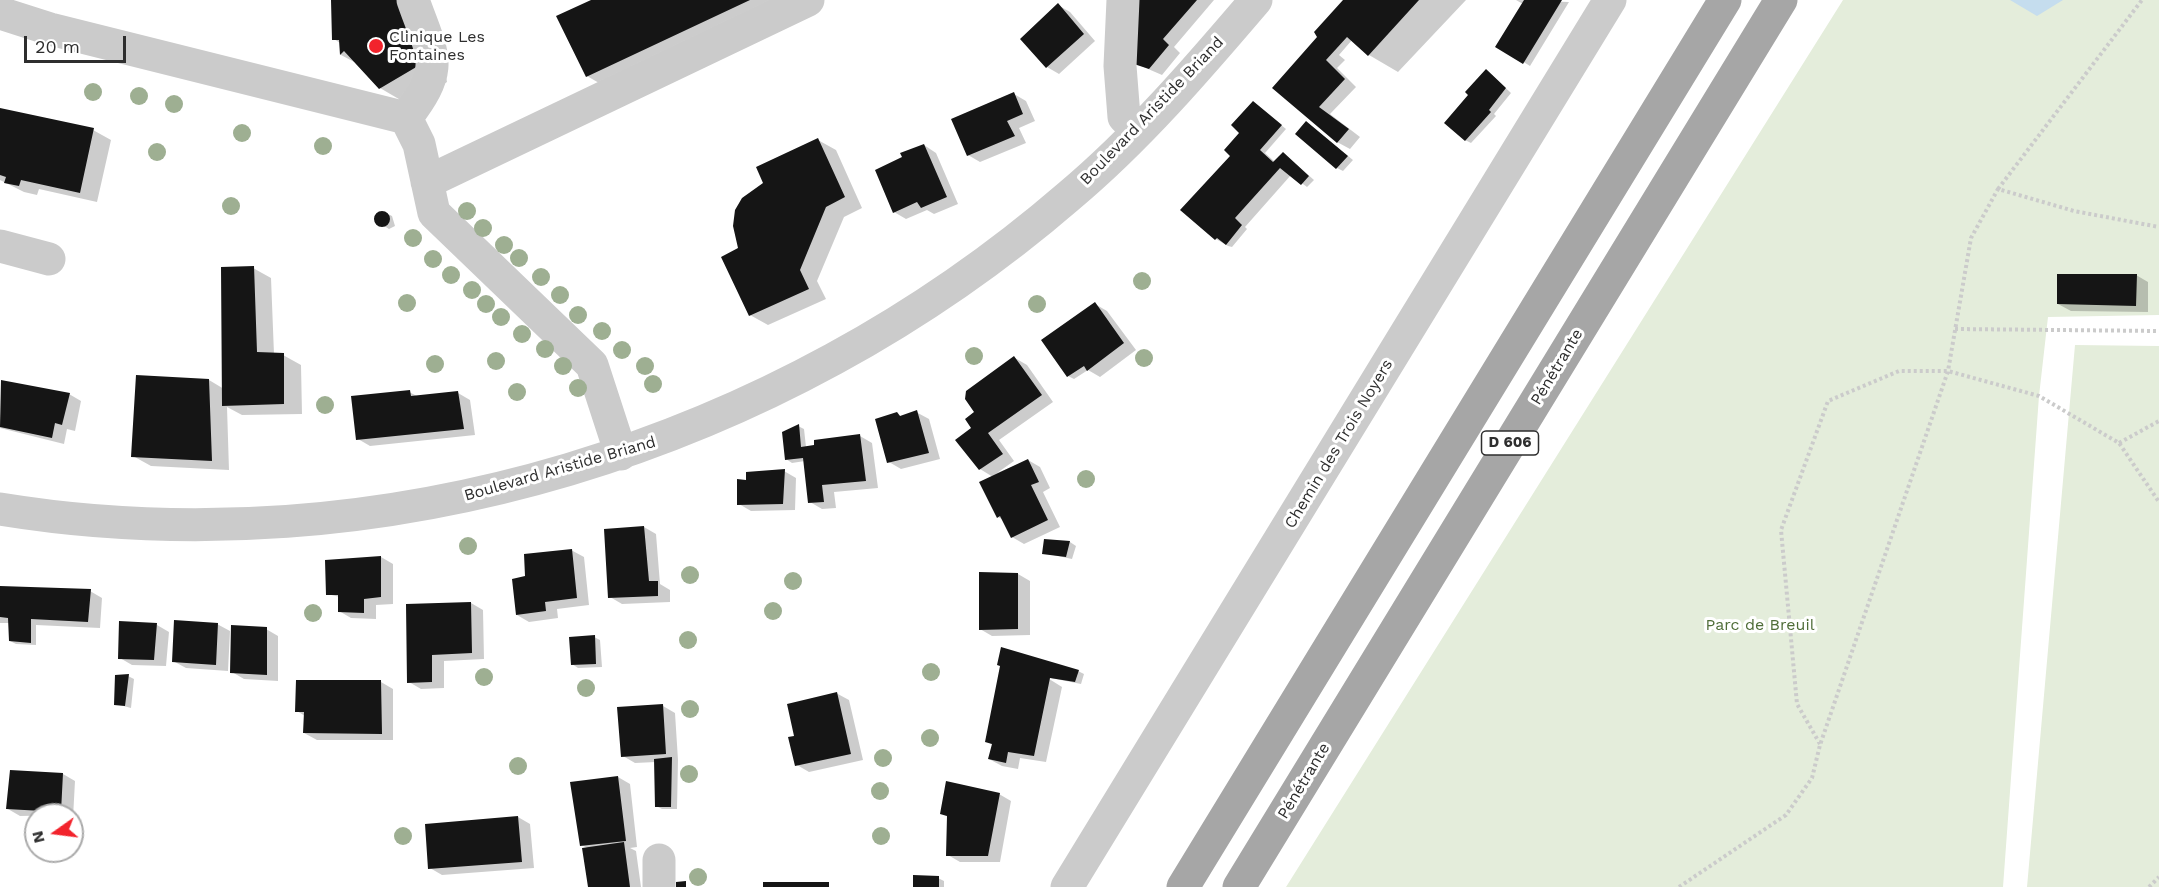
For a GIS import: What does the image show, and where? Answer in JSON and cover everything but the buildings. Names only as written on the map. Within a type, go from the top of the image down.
[{"type":"main road","name":"D 606","points":[[1183,887],[1725,0]]},
{"type":"main road","name":"Pénétrante","points":[[1239,887],[1782,0]]},
{"type":"street","points":[[406,118],[425,93],[435,62],[413,0]]},
{"type":"street","points":[[427,182],[808,0]]},
{"type":"street","points":[[1123,0],[1120,66],[1124,117],[1138,131]]},
{"type":"street","name":"Boulevard Aristide Briand","points":[[0,508],[138,523],[245,523],[303,519],[452,499],[621,454],[711,420],[847,353],[978,269],[1071,195],[1138,131],[1256,0]]},
{"type":"street","name":"Chemin des Trois Noyers","points":[[1067,887],[1611,0]]},
{"type":"street","points":[[0,13],[50,29],[406,118],[419,144],[434,213],[592,365],[621,454]]},
{"type":"street","points":[[0,246],[49,260]]},
{"type":"path","points":[[1679,887],[1786,814],[1812,778],[1820,745],[1948,371],[1971,238],[1998,189],[2142,0]]},
{"type":"path","points":[[1998,189],[2074,211],[2159,227]]},
{"type":"path","points":[[1955,329],[2159,331]]},
{"type":"path","points":[[1820,745],[1797,704],[1781,530],[1828,401],[1899,371],[1948,371],[2039,396],[2119,443],[2159,502]]},
{"type":"path","points":[[2119,443],[2159,421]]},
{"type":"path","points":[[2149,887],[2159,877]]},
{"type":"green space","name":"Parc de Breuil","points":[[1843,0],[2159,0],[2159,315],[2048,317],[2039,396],[2003,887],[1286,887]]},
{"type":"green space","points":[[2075,345],[2159,346],[2159,887],[2027,887]]},
{"type":"water","points":[[2010,0],[2063,0],[2037,16]]},
{"type":"place","name":"Clinique Les Fontaines","points":[[376,46]]}]
